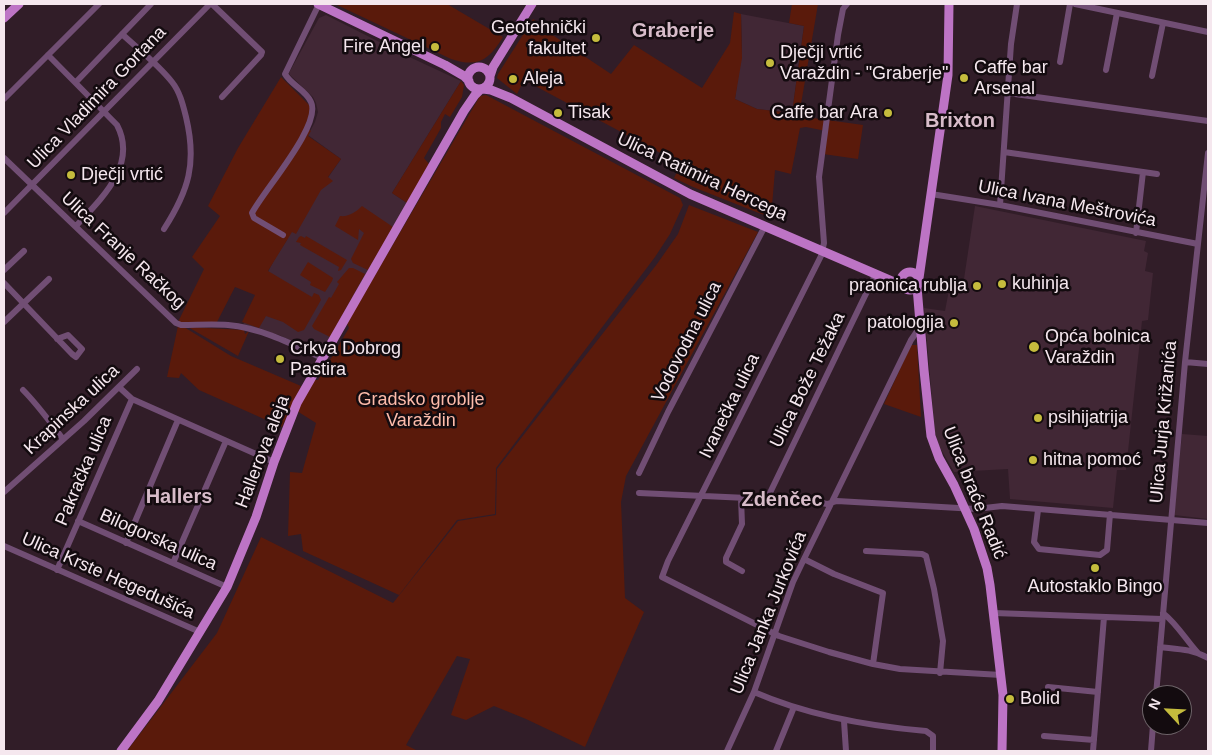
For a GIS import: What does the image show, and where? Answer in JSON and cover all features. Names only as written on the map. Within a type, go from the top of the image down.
[{"type":"main road","points":[[4,18],[19,4]]},
{"type":"main road","points":[[319,4],[446,65],[464,76],[475,89],[482,89],[488,85],[490,77],[506,46],[532,4]]},
{"type":"main road","name":"Ulica braće Radić","points":[[949,4],[948,75],[922,251],[918,282],[918,306],[931,436],[939,458],[965,508],[987,568],[1001,675],[1002,751]]},
{"type":"main road","points":[[446,65],[466,70],[477,68],[489,64],[506,46]]},
{"type":"main road","points":[[477,68],[487,70],[490,77]]},
{"type":"main road","points":[[469,83],[469,75],[477,68]]},
{"type":"main road","name":"Ulica Ratimira Hercega","points":[[490,77],[511,98]]},
{"type":"main road","name":"Hallerova aleja","points":[[464,111],[470,94],[469,83]]},
{"type":"main road","name":"Ulica Ratimira Hercega","points":[[482,89],[491,90],[511,98],[676,187],[879,275],[904,288]]},
{"type":"main road","name":"Hallerova aleja","points":[[121,751],[158,701],[227,587],[256,517],[294,409],[464,111],[475,94],[482,89]]},
{"type":"main road","name":"Ulica braće Radić","points":[[905,273],[913,269],[922,251]]},
{"type":"main road","points":[[879,275],[898,276],[905,273],[915,273],[918,282],[913,290],[904,288],[901,278],[905,273]]},
{"type":"main road","name":"Ulica braće Radić","points":[[904,288],[918,306]]},
{"type":"street","points":[[4,100],[99,4]]},
{"type":"street","points":[[76,82],[151,4]]},
{"type":"street","points":[[211,4],[262,52],[222,97]]},
{"type":"street","name":"Ulica Vladimira Gortana","points":[[4,213],[211,4]]},
{"type":"street","points":[[283,235],[254,218],[252,212],[304,135],[312,117],[313,109],[311,102],[286,76],[285,71],[319,4]]},
{"type":"street","points":[[823,251],[819,177],[838,35],[843,9],[847,4]]},
{"type":"street","points":[[1000,205],[1011,44],[1017,4]]},
{"type":"street","points":[[1060,62],[1070,4]]},
{"type":"street","points":[[1075,4],[1208,32]]},
{"type":"street","points":[[1106,70],[1117,13]]},
{"type":"street","points":[[1152,76],[1163,23]]},
{"type":"street","points":[[122,34],[172,82],[180,96],[190,134],[191,162],[186,187],[179,206],[164,228]]},
{"type":"street","points":[[48,55],[105,112],[117,125],[122,134],[121,162],[115,180],[76,226]]},
{"type":"street","points":[[1008,93],[1208,121]]},
{"type":"street","points":[[1004,152],[1157,174]]},
{"type":"street","name":"Ulica Jurja Križanića","points":[[1157,685],[1185,362],[1208,153]]},
{"type":"street","name":"Ulica Franje Račkog","points":[[4,158],[176,322],[181,325],[228,325],[248,329],[276,338],[322,358]]},
{"type":"street","points":[[1136,233],[1143,172]]},
{"type":"street","name":"Ulica Ivana Meštrovića","points":[[930,194],[1000,205],[1198,244]]},
{"type":"street","name":"Vodovodna ulica","points":[[639,473],[672,403],[765,226]]},
{"type":"street","name":"Ivanečka ulica","points":[[776,634],[662,577],[823,251]]},
{"type":"street","points":[[4,270],[24,252]]},
{"type":"street","name":"Ulica Bože Težaka","points":[[767,499],[879,275]]},
{"type":"street","points":[[4,322],[49,279]]},
{"type":"street","points":[[4,283],[57,339]]},
{"type":"street","name":"Ulica Janka Jurkovića","points":[[727,751],[754,692],[793,582],[911,340],[920,326]]},
{"type":"street","points":[[1185,362],[1208,364]]},
{"type":"street","name":"Krapinska ulica","points":[[4,492],[120,388],[137,369]]},
{"type":"street","points":[[120,388],[132,399],[274,462]]},
{"type":"street","points":[[23,390],[44,412],[50,423],[63,438]]},
{"type":"street","name":"Pakračka ulica","points":[[58,570],[132,399]]},
{"type":"street","points":[[126,542],[178,420]]},
{"type":"street","points":[[173,563],[226,441]]},
{"type":"street","points":[[639,493],[812,501],[827,504],[837,501],[976,509],[1002,506],[1208,523]]},
{"type":"street","points":[[741,498],[742,524],[726,558],[726,562],[742,571]]},
{"type":"street","points":[[1038,510],[1034,542],[1039,549],[1100,555],[1107,550],[1110,514]]},
{"type":"street","name":"Bilogorska ulica","points":[[78,521],[227,587]]},
{"type":"street","name":"Ulica Krste Hegedušića","points":[[4,546],[200,632]]},
{"type":"street","points":[[866,551],[922,554],[926,556],[943,641],[940,673]]},
{"type":"street","points":[[804,559],[834,574],[884,593],[873,664]]},
{"type":"street","points":[[994,613],[1104,617],[1163,616],[1170,619],[1198,653]]},
{"type":"street","points":[[1093,751],[1104,617]]},
{"type":"street","points":[[776,634],[796,642],[873,664],[900,669],[940,673],[1001,675]]},
{"type":"street","points":[[1160,647],[1183,649],[1208,658]]},
{"type":"street","points":[[1048,687],[1098,692]]},
{"type":"street","points":[[754,692],[794,707],[844,721],[881,728],[930,733],[933,736],[933,751]]},
{"type":"street","points":[[776,751],[794,707]]},
{"type":"street","points":[[844,721],[846,751]]},
{"type":"street","points":[[1151,751],[1152,735]]},
{"type":"street","points":[[1044,736],[1094,740]]},
{"type":"shaded area","name":"Dječji vrtić Varaždin - \"Graberje\"","points":[[741,14],[804,26],[792,113],[757,109],[735,99],[742,47]]},
{"type":"shaded area","points":[[326,15],[461,81],[392,193],[407,203],[320,354],[279,335],[243,325],[288,235],[341,159],[308,135],[318,112],[316,103],[313,97],[289,73],[319,18]]},
{"type":"shaded area","name":"Opća bolnica Varaždin","points":[[975,206],[1146,241],[1144,251],[1148,253],[1145,271],[1153,273],[1148,320],[1142,321],[1126,470],[1117,470],[1113,508],[1010,499],[1008,469],[954,472],[939,446],[935,433],[924,308],[945,311],[949,290],[962,292]]},
{"type":"shaded area","points":[[1182,434],[1208,436],[1208,519],[1174,515]]},
{"type":"green space","points":[[335,4],[447,4],[503,37],[493,51],[482,60],[469,63],[460,62]]},
{"type":"green space","points":[[792,4],[818,4],[799,116],[863,125],[858,159],[823,154],[826,131],[806,127],[800,128],[791,174],[775,170],[772,206],[774,219],[674,178],[681,164],[524,80],[517,94],[497,78],[533,19],[552,31],[551,34],[611,74],[634,45],[702,88],[730,43],[734,12],[741,14],[742,58],[735,99],[757,109],[792,113],[804,26],[789,23]]},
{"type":"green space","points":[[281,77],[309,105],[311,111],[305,126],[311,131],[308,136],[341,159],[328,177],[333,181],[321,190],[296,234],[292,232],[268,271],[312,297],[314,293],[319,295],[321,300],[304,330],[298,332],[283,322],[266,316],[259,328],[242,322],[255,295],[235,287],[217,322],[178,322],[204,269],[192,257],[220,216],[208,206],[238,148]]},
{"type":"green space","points":[[461,81],[464,85],[462,97],[450,117],[445,114],[441,122],[441,128],[424,158],[429,164],[407,203],[392,193]]},
{"type":"green space","name":"Gradsko groblje Varaždin","points":[[486,95],[680,198],[683,205],[670,234],[655,257],[496,468],[495,514],[457,520],[399,595],[303,551],[301,534],[288,536],[290,472],[302,473],[316,423],[297,411],[314,380],[318,380],[349,328],[347,323],[480,96]]},
{"type":"green space","points":[[689,205],[758,232],[626,476],[621,502],[625,598],[644,612],[585,747],[494,706],[466,720],[451,715],[470,659],[457,656],[406,745],[418,751],[127,751],[217,633],[261,537],[393,603],[458,521],[496,515],[497,469],[657,264],[678,234]]},
{"type":"green space","points":[[362,206],[393,227],[368,270],[353,263],[351,259],[364,233],[359,229],[358,240],[335,226],[340,216],[352,214]]},
{"type":"green space","points":[[301,236],[305,238],[306,236],[347,260],[341,270],[338,271],[339,267],[300,245],[301,243],[296,242]]},
{"type":"green space","points":[[308,262],[333,278],[325,292],[310,285],[311,282],[300,275]]},
{"type":"green space","points":[[349,268],[365,274],[330,337],[314,329],[312,326],[339,284],[337,282]]},
{"type":"green space","points":[[178,326],[184,327],[231,356],[301,386],[282,427],[199,390],[181,373],[179,378],[167,377]]},
{"type":"green space","points":[[188,327],[244,330],[245,334],[249,331],[238,356]]},
{"type":"green space","points":[[911,345],[917,345],[921,417],[884,404]]},
{"type":"place","name":"Geotehnički fakultet","points":[[596,38]]},
{"type":"place","name":"Fire Angel","points":[[435,47]]},
{"type":"place","name":"Dječji vrtić Varaždin - \"Graberje\"","points":[[770,63]]},
{"type":"place","name":"Caffe bar Arsenal","points":[[964,78]]},
{"type":"place","name":"Aleja","points":[[513,79]]},
{"type":"place","name":"Tisak","points":[[558,113]]},
{"type":"place","name":"Caffe bar Ara","points":[[888,113]]},
{"type":"place","name":"Dječji vrtić","points":[[71,175]]},
{"type":"place","name":"kuhinja","points":[[1002,284]]},
{"type":"place","name":"praonica rublja","points":[[977,286]]},
{"type":"place","name":"patologija","points":[[954,323]]},
{"type":"place","name":"Opća bolnica Varaždin","points":[[1034,347]]},
{"type":"place","name":"Crkva Dobrog Pastira","points":[[280,359]]},
{"type":"place","name":"psihijatrija","points":[[1038,418]]},
{"type":"place","name":"hitna pomoć","points":[[1033,460]]},
{"type":"place","name":"Autostaklo Bingo","points":[[1095,568]]},
{"type":"place","name":"Bolid","points":[[1010,699]]},
{"type":"district","name":"Graberje","points":[[673,31]]},
{"type":"district","name":"Brixton","points":[[960,121]]},
{"type":"district","name":"Hallers","points":[[179,497]]},
{"type":"district","name":"Zdenčec","points":[[782,500]]}]
